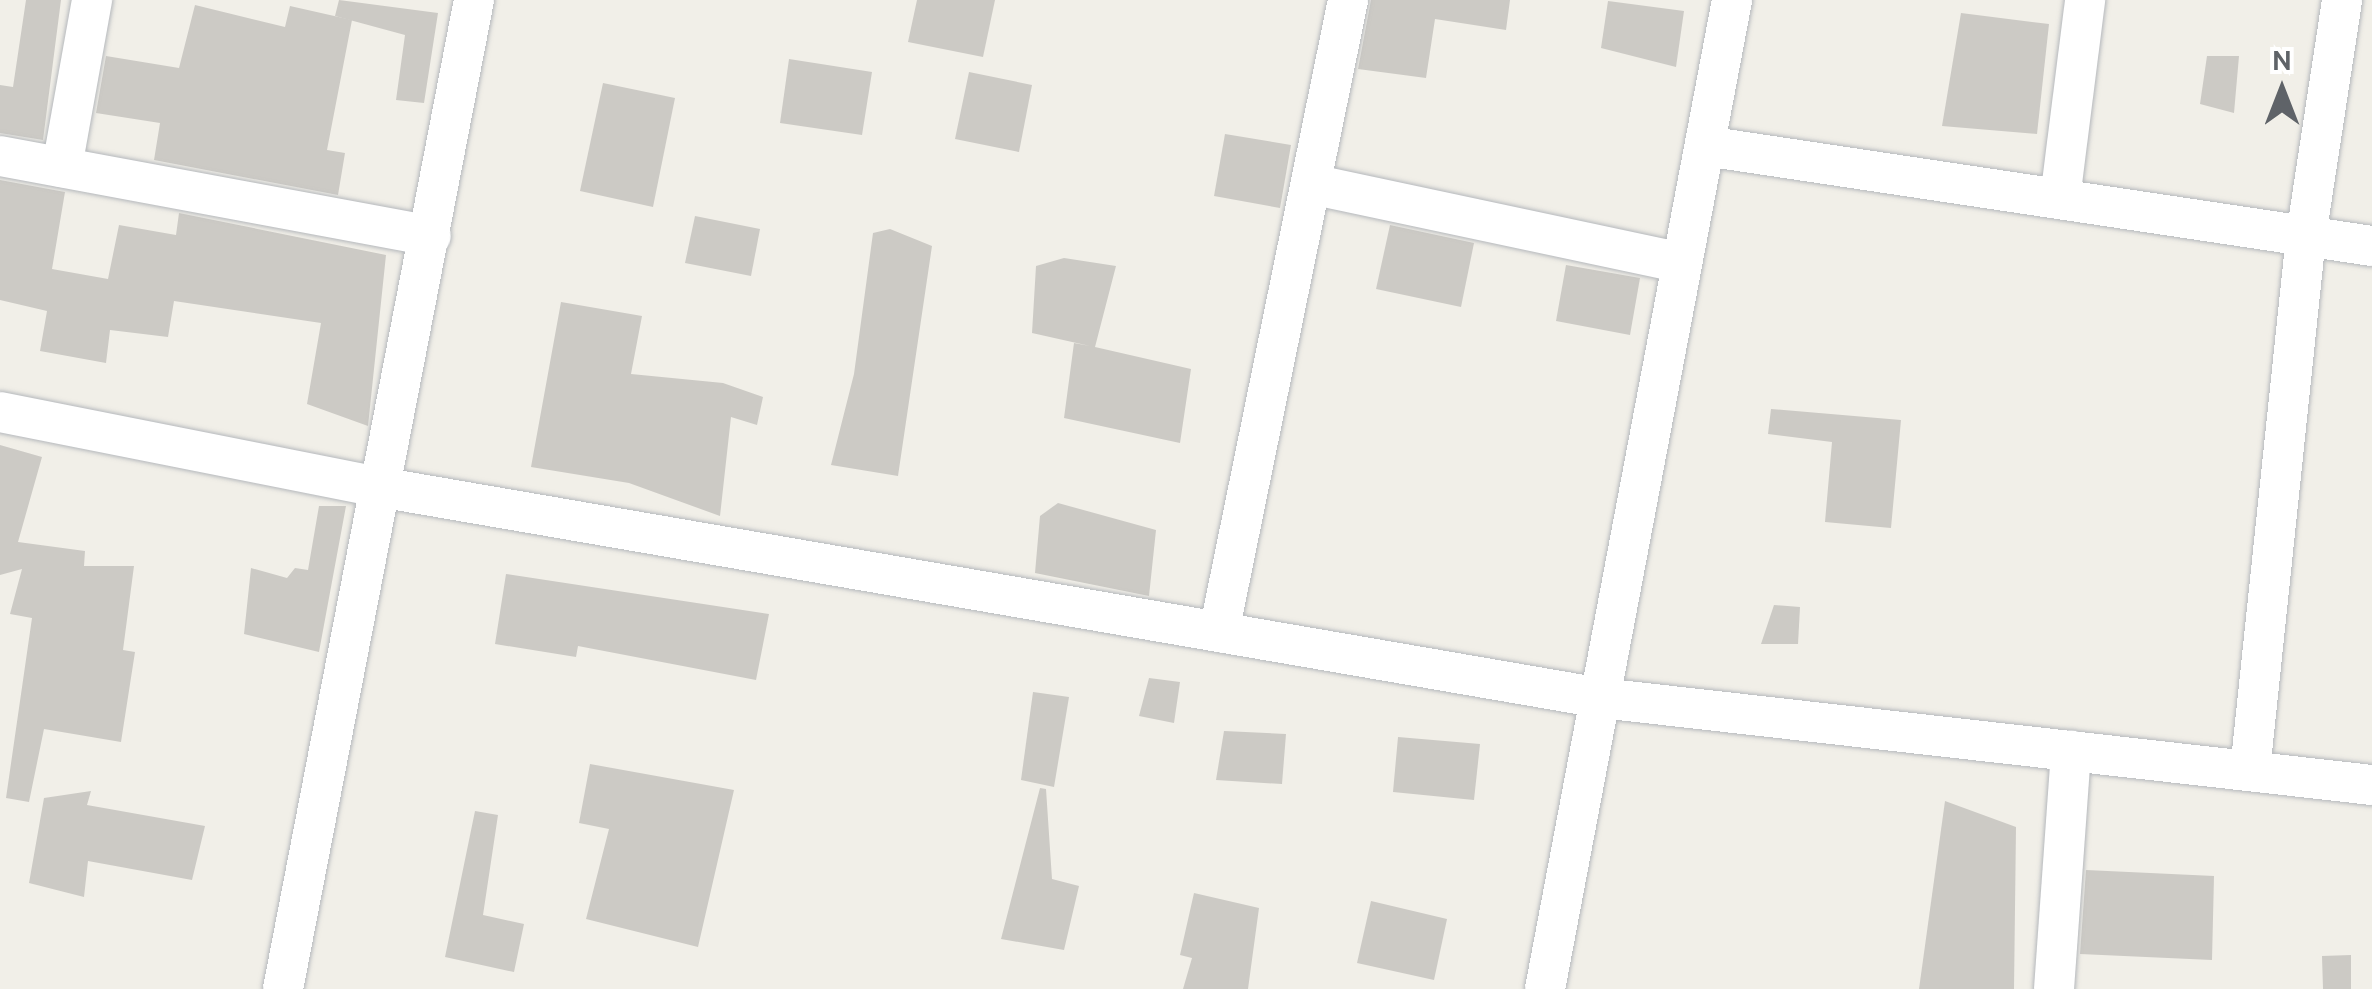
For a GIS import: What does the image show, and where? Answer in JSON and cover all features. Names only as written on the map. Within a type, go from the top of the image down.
[{"type":"street","points":[[62,167],[92,0]]},
{"type":"street","points":[[283,989],[385,488],[474,0]]},
{"type":"street","points":[[1218,632],[1348,0]]},
{"type":"street","points":[[1546,989],[1732,0]]},
{"type":"street","points":[[2060,199],[2085,0]]},
{"type":"street","points":[[2250,771],[2306,236],[2342,0]]},
{"type":"street","points":[[1705,146],[2372,246]]},
{"type":"street","points":[[0,156],[431,236]]},
{"type":"street","points":[[1311,184],[1682,263]]},
{"type":"street","points":[[0,412],[385,488],[1601,698],[2372,785]]},
{"type":"street","points":[[2054,989],[2071,752]]},
{"type":"building","points":[[26,0],[61,0],[43,140],[0,133],[0,85],[13,87]]},
{"type":"building","points":[[339,0],[438,13],[424,103],[396,100],[405,35],[335,16]]},
{"type":"building","points":[[917,0],[995,0],[983,57],[908,42]]},
{"type":"building","points":[[1371,0],[1510,0],[1506,30],[1435,19],[1426,78],[1358,69]]},
{"type":"building","points":[[1608,1],[1684,11],[1676,67],[1601,48]]},
{"type":"building","points":[[195,5],[285,27],[290,6],[352,20],[327,150],[345,153],[338,195],[154,160],[160,123],[96,113],[106,56],[179,68]]},
{"type":"building","points":[[1961,13],[2049,24],[2037,134],[1942,126]]},
{"type":"building","points":[[2207,56],[2239,56],[2234,113],[2200,104]]},
{"type":"building","points":[[789,59],[872,72],[862,135],[780,123]]},
{"type":"building","points":[[969,72],[1032,85],[1019,152],[955,139]]},
{"type":"building","points":[[603,83],[675,98],[653,207],[580,191]]},
{"type":"building","points":[[1225,134],[1291,145],[1280,208],[1214,196]]},
{"type":"building","points":[[0,180],[65,192],[52,269],[108,279],[119,225],[176,235],[179,213],[386,255],[368,426],[307,404],[321,323],[174,301],[168,337],[110,330],[106,363],[40,351],[47,311],[0,300]]},
{"type":"building","points":[[695,216],[760,229],[751,276],[685,263]]},
{"type":"building","points":[[1390,225],[1474,243],[1461,307],[1376,289]]},
{"type":"building","points":[[890,229],[932,246],[898,476],[831,465],[854,374],[873,233]]},
{"type":"building","points":[[1064,258],[1116,266],[1095,347],[1191,369],[1180,443],[1064,418],[1074,343],[1090,346],[1032,333],[1036,266]]},
{"type":"building","points":[[1566,265],[1640,278],[1630,335],[1556,321]]},
{"type":"building","points":[[561,302],[642,316],[631,374],[723,383],[763,397],[757,425],[731,417],[720,516],[629,483],[531,467]]},
{"type":"building","points":[[1771,409],[1901,420],[1891,528],[1825,522],[1832,442],[1768,434]]},
{"type":"building","points":[[0,445],[42,457],[18,542],[85,551],[84,566],[134,566],[123,650],[135,652],[121,742],[44,729],[29,802],[6,798],[32,618],[10,614],[22,569],[0,575]]},
{"type":"building","points":[[1058,503],[1156,530],[1149,596],[1035,573],[1040,516]]},
{"type":"building","points":[[319,506],[346,506],[319,652],[244,634],[251,568],[287,578],[295,568],[308,570]]},
{"type":"building","points":[[506,574],[769,614],[756,680],[578,646],[576,657],[495,644]]},
{"type":"building","points":[[1774,605],[1800,607],[1798,644],[1761,644]]},
{"type":"building","points":[[1149,678],[1180,682],[1174,723],[1139,716]]},
{"type":"building","points":[[1033,692],[1069,697],[1054,787],[1021,780]]},
{"type":"building","points":[[1224,731],[1286,734],[1282,784],[1216,780]]},
{"type":"building","points":[[1398,737],[1480,744],[1474,800],[1393,792]]},
{"type":"building","points":[[590,764],[734,790],[698,947],[586,919],[609,829],[579,823]]},
{"type":"building","points":[[1040,788],[1046,789],[1052,879],[1079,886],[1064,950],[1001,939]]},
{"type":"building","points":[[91,791],[87,805],[205,826],[192,880],[88,861],[84,897],[29,883],[44,798]]},
{"type":"building","points":[[1945,801],[2016,827],[2014,989],[1919,989]]},
{"type":"building","points":[[475,811],[498,815],[483,915],[524,924],[514,972],[445,957]]},
{"type":"building","points":[[2086,870],[2214,876],[2212,960],[2080,954]]},
{"type":"building","points":[[1194,893],[1259,908],[1248,989],[1183,989],[1192,958],[1180,955]]},
{"type":"building","points":[[1371,901],[1447,919],[1434,980],[1357,963]]},
{"type":"building","points":[[2351,955],[2351,989],[2323,989],[2322,956]]}]
